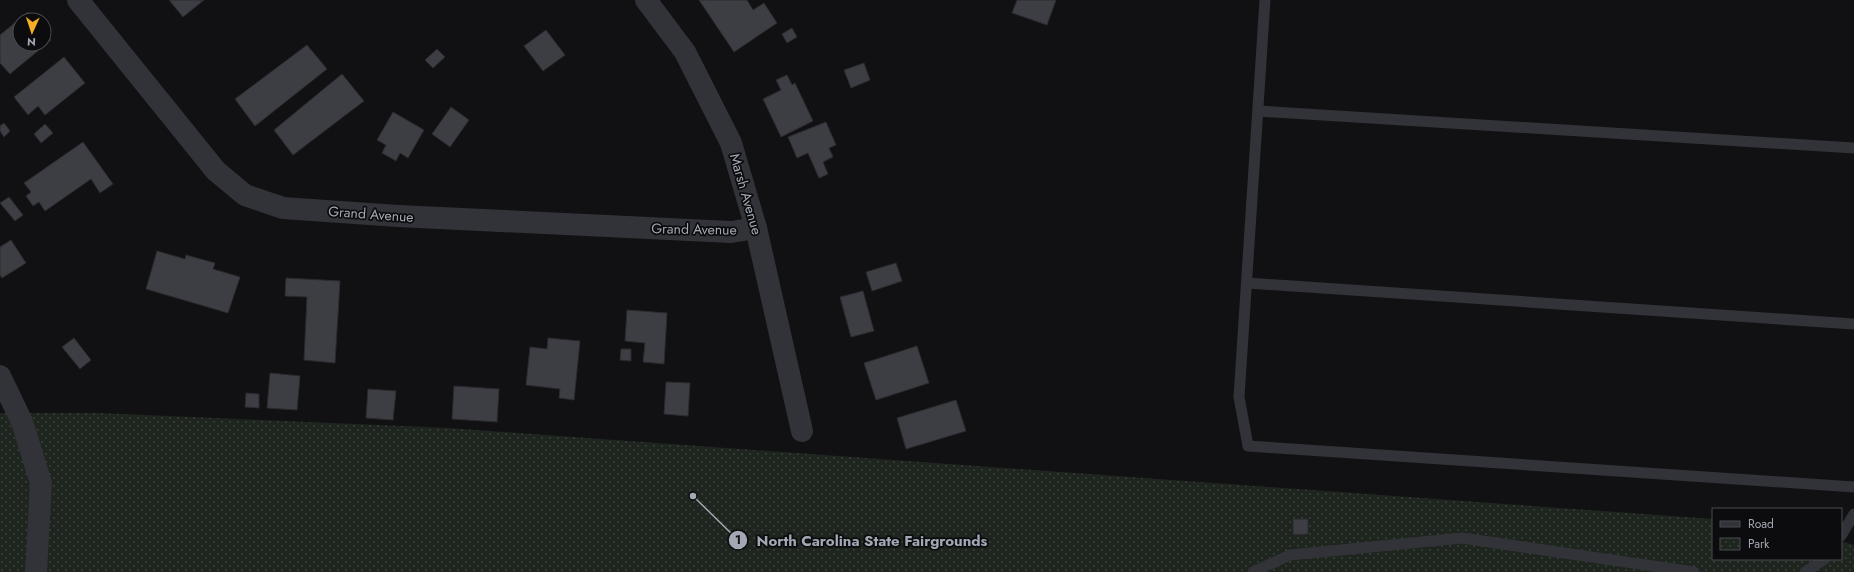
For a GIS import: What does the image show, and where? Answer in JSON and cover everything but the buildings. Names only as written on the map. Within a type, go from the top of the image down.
[{"type":"street","name":"Grand Avenue","points":[[78,0],[216,171],[245,195],[283,208],[391,215],[731,232],[756,228]]},
{"type":"street","name":"Marsh Avenue","points":[[646,0],[685,52],[731,143],[756,228],[802,432]]},
{"type":"street","points":[[0,376],[22,422],[41,483],[36,572]]},
{"type":"lane","points":[[1265,0],[1239,397],[1248,446],[1854,486]]},
{"type":"lane","points":[[1258,111],[1854,148]]},
{"type":"lane","points":[[1247,283],[1854,324]]},
{"type":"lane","points":[[1842,534],[1854,514]]},
{"type":"lane","points":[[1253,572],[1290,555],[1462,538],[1694,572]]},
{"type":"lane","points":[[1805,572],[1823,560]]},
{"type":"green space","points":[[0,413],[98,413],[449,428],[1712,519],[1712,560],[1842,560],[1842,541],[1854,545],[1854,572],[0,572]]},
{"type":"place","name":"North Carolina State Fairgrounds","points":[[693,496]]}]
